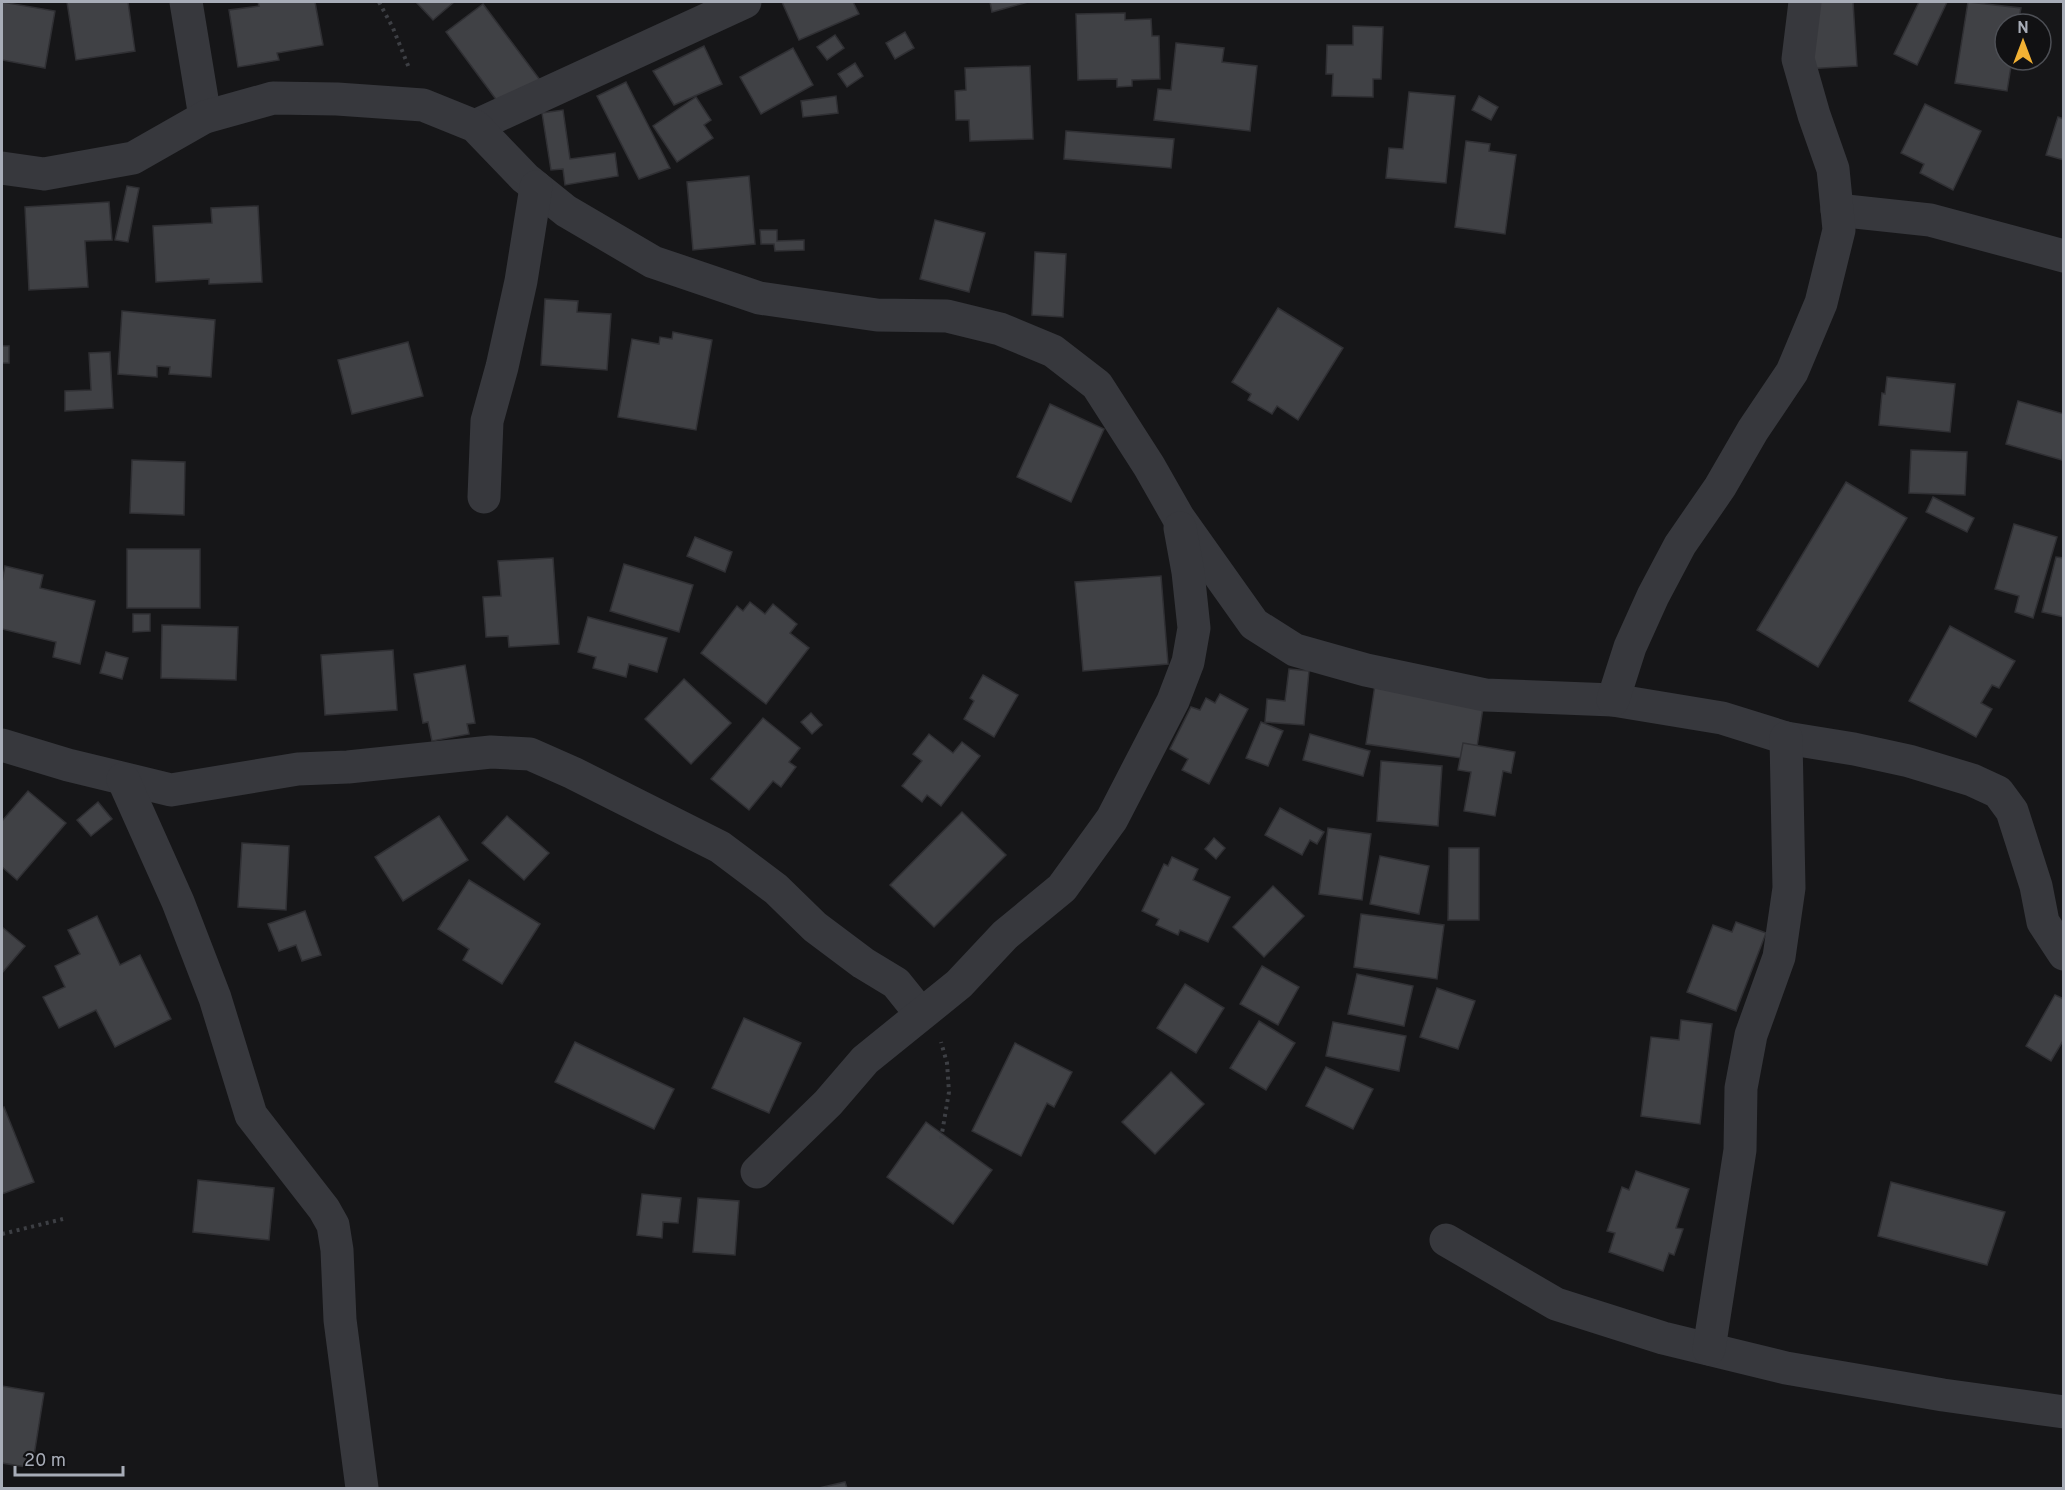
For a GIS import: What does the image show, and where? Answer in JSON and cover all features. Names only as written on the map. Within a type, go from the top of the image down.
[{"type":"street","points":[[186,2],[205,117]]},
{"type":"street","points":[[476,126],[745,2]]},
{"type":"street","points":[[1613,700],[1630,647],[1653,596],[1680,545],[1720,488],[1753,430],[1792,372],[1821,303],[1839,230],[1833,169],[1798,59],[1805,2]]},
{"type":"street","points":[[2,168],[44,174],[133,158],[205,117],[273,98],[337,99],[423,105],[476,126],[536,186],[566,211],[653,262],[759,298],[877,315],[947,316],[1000,329],[1053,351],[1097,385],[1149,466],[1178,517],[1254,624],[1294,650],[1366,669],[1485,695],[1613,700],[1722,718],[1786,738],[1909,761],[1972,780],[1998,792],[2012,811],[2036,886],[2043,922],[2064,954]]},
{"type":"street","points":[[484,497],[487,421],[502,367],[521,281],[536,186]]},
{"type":"street","points":[[1837,210],[1930,220],[2064,256]]},
{"type":"street","points":[[757,1172],[828,1103],[865,1060],[959,984],[1005,935],[1062,888],[1112,819],[1173,701],[1188,662],[1194,628],[1188,572],[1178,517]]},
{"type":"street","points":[[1709,1349],[1740,1149],[1741,1088],[1751,1035],[1779,957],[1789,888],[1786,738]]},
{"type":"street","points":[[2,744],[123,779],[171,790],[298,769],[348,767],[491,752],[530,754],[573,773],[720,847],[776,889],[815,927],[863,963],[896,983],[925,1012]]},
{"type":"street","points":[[123,779],[195,944],[215,998],[252,1115],[324,1209],[333,1225],[337,1250],[340,1320],[362,1488]]},
{"type":"street","points":[[1446,1240],[1556,1304],[1663,1338],[1786,1368],[1943,1395],[2064,1412]]},
{"type":"path","points":[[379,2],[393,28],[423,105]]},
{"type":"path","points":[[925,1012],[939,1032],[947,1063],[949,1092],[941,1139]]},
{"type":"path","points":[[2,1234],[63,1219]]},
{"type":"building","points":[[2,2],[55,11],[45,68],[2,60]]},
{"type":"building","points":[[67,2],[128,2],[135,51],[76,60]]},
{"type":"building","points":[[258,2],[315,2],[323,45],[277,53],[279,60],[238,67],[229,10],[259,6]]},
{"type":"building","points":[[416,2],[454,2],[433,20]]},
{"type":"building","points":[[782,2],[853,2],[859,14],[799,40]]},
{"type":"building","points":[[990,2],[1028,2],[992,12]]},
{"type":"building","points":[[1801,2],[1853,2],[1857,66],[1805,69]]},
{"type":"building","points":[[1919,2],[1947,2],[1917,65],[1894,54]]},
{"type":"building","points":[[1968,2],[2021,8],[2020,12],[1993,12],[1993,72],[2010,72],[2007,91],[1955,83]]},
{"type":"building","points":[[483,4],[543,84],[498,102],[446,32]]},
{"type":"building","points":[[1125,13],[1125,20],[1151,19],[1152,36],[1159,36],[1160,79],[1132,80],[1132,86],[1117,87],[1117,79],[1078,80],[1076,14]]},
{"type":"building","points":[[1353,26],[1383,27],[1381,79],[1373,79],[1373,97],[1332,96],[1333,74],[1326,74],[1327,45],[1353,45]]},
{"type":"building","points":[[905,32],[914,48],[895,59],[886,43]]},
{"type":"building","points":[[835,35],[844,48],[827,60],[817,47]]},
{"type":"building","points":[[1176,43],[1224,48],[1222,62],[1257,66],[1250,131],[1154,120],[1158,89],[1171,90]]},
{"type":"building","points":[[704,46],[722,84],[674,105],[653,71]]},
{"type":"building","points":[[793,48],[813,85],[761,114],[740,77]]},
{"type":"building","points":[[855,63],[863,76],[847,87],[838,74]]},
{"type":"building","points":[[1030,66],[1033,139],[970,141],[969,120],[956,120],[955,91],[966,90],[965,68]]},
{"type":"building","points":[[626,82],[670,168],[639,179],[597,96]]},
{"type":"building","points":[[1409,92],[1455,96],[1446,183],[1386,178],[1389,148],[1403,149]]},
{"type":"building","points":[[836,96],[838,113],[803,117],[801,101]]},
{"type":"building","points":[[1479,96],[1498,107],[1491,120],[1472,110]]},
{"type":"building","points":[[696,97],[711,120],[704,125],[713,138],[677,162],[653,126]]},
{"type":"building","points":[[1925,104],[1981,131],[1953,190],[1920,173],[1924,164],[1901,153]]},
{"type":"building","points":[[563,110],[570,159],[615,153],[618,176],[565,185],[563,169],[551,170],[542,113]]},
{"type":"building","points":[[2058,117],[2064,119],[2064,160],[2046,155]]},
{"type":"building","points":[[1066,131],[1174,139],[1171,168],[1064,159]]},
{"type":"building","points":[[1466,141],[1490,144],[1489,151],[1516,155],[1505,234],[1455,227]]},
{"type":"building","points":[[749,176],[755,244],[693,250],[687,182]]},
{"type":"building","points":[[127,186],[139,188],[128,242],[115,240]]},
{"type":"building","points":[[109,202],[112,240],[85,241],[88,287],[29,290],[25,207]]},
{"type":"building","points":[[258,206],[262,282],[209,284],[209,279],[156,282],[153,226],[212,223],[211,208]]},
{"type":"building","points":[[935,220],[985,233],[969,292],[920,279]]},
{"type":"building","points":[[760,230],[777,230],[777,241],[804,240],[804,250],[775,251],[774,244],[761,244]]},
{"type":"building","points":[[1035,252],[1066,254],[1063,317],[1032,315]]},
{"type":"building","points":[[545,299],[578,301],[577,312],[611,314],[607,370],[541,365]]},
{"type":"building","points":[[1278,308],[1343,348],[1298,420],[1277,406],[1272,414],[1248,400],[1251,394],[1232,382]]},
{"type":"building","points":[[122,311],[215,320],[211,377],[169,374],[170,367],[157,366],[157,377],[118,374]]},
{"type":"building","points":[[673,332],[712,340],[696,430],[618,417],[632,339],[659,344],[660,337],[672,339]]},
{"type":"building","points":[[408,342],[423,396],[352,414],[338,360]]},
{"type":"building","points":[[2,346],[9,346],[9,363],[2,363]]},
{"type":"building","points":[[110,352],[113,408],[65,411],[65,391],[91,390],[89,353]]},
{"type":"building","points":[[1887,377],[1955,384],[1950,432],[1879,425],[1882,393],[1885,394]]},
{"type":"building","points":[[2018,401],[2064,414],[2062,460],[2006,444]]},
{"type":"building","points":[[1050,404],[1104,429],[1071,502],[1017,477]]},
{"type":"building","points":[[1911,450],[1967,452],[1965,495],[1909,493]]},
{"type":"building","points":[[132,460],[185,462],[184,515],[130,513]]},
{"type":"building","points":[[1846,482],[1907,518],[1818,667],[1757,630]]},
{"type":"building","points":[[1933,497],[1974,518],[1967,532],[1926,512]]},
{"type":"building","points":[[2014,524],[2057,537],[2033,618],[2015,612],[2019,596],[1995,589]]},
{"type":"building","points":[[695,537],[732,552],[725,572],[687,556]]},
{"type":"building","points":[[127,549],[200,549],[200,608],[127,608]]},
{"type":"building","points":[[2056,557],[2064,558],[2064,617],[2042,612]]},
{"type":"building","points":[[553,558],[559,644],[509,647],[508,636],[486,637],[483,597],[501,596],[498,561]]},
{"type":"building","points":[[624,564],[693,585],[679,632],[610,611]]},
{"type":"building","points":[[5,566],[43,575],[40,588],[95,601],[80,664],[53,657],[56,642],[2,629],[2,582]]},
{"type":"building","points":[[1161,576],[1168,664],[1083,671],[1075,582]]},
{"type":"building","points":[[750,602],[765,614],[773,604],[797,624],[790,633],[809,648],[766,704],[701,653],[737,606],[743,611]]},
{"type":"building","points":[[133,614],[150,614],[150,631],[133,632]]},
{"type":"building","points":[[588,617],[667,638],[657,672],[629,664],[626,677],[593,668],[596,657],[578,652]]},
{"type":"building","points":[[162,625],[238,627],[236,680],[161,678]]},
{"type":"building","points":[[1950,626],[2015,661],[1999,688],[1992,685],[1981,703],[1992,709],[1976,737],[1909,701]]},
{"type":"building","points":[[393,650],[397,710],[325,715],[321,655]]},
{"type":"building","points":[[106,652],[128,658],[122,679],[100,673]]},
{"type":"building","points":[[465,665],[475,723],[467,724],[469,734],[432,741],[428,722],[423,723],[414,674]]},
{"type":"building","points":[[1289,669],[1309,671],[1304,725],[1265,722],[1267,699],[1285,701]]},
{"type":"building","points":[[983,675],[1018,695],[994,737],[964,719],[974,701],[970,698]]},
{"type":"building","points":[[1376,678],[1485,695],[1475,760],[1366,744]]},
{"type":"building","points":[[684,679],[731,723],[691,764],[645,719]]},
{"type":"building","points":[[1220,694],[1248,709],[1209,784],[1182,770],[1188,759],[1170,749],[1191,707],[1200,710],[1206,698],[1215,703]]},
{"type":"building","points":[[811,713],[822,725],[812,734],[801,722]]},
{"type":"building","points":[[763,718],[800,748],[789,762],[796,767],[781,787],[773,781],[749,810],[711,779]]},
{"type":"building","points":[[1261,722],[1283,731],[1268,766],[1246,758]]},
{"type":"building","points":[[929,734],[953,753],[962,742],[980,756],[941,806],[927,795],[922,802],[902,786],[922,761],[913,754]]},
{"type":"building","points":[[1310,734],[1370,751],[1363,776],[1303,760]]},
{"type":"building","points":[[1463,743],[1515,752],[1511,773],[1503,771],[1495,816],[1464,811],[1471,772],[1458,770]]},
{"type":"building","points":[[1381,761],[1442,766],[1438,826],[1377,821]]},
{"type":"building","points":[[28,791],[66,823],[17,880],[2,867],[2,821]]},
{"type":"building","points":[[98,802],[112,819],[91,836],[77,820]]},
{"type":"building","points":[[1280,808],[1324,832],[1317,844],[1310,840],[1302,855],[1265,835]]},
{"type":"building","points":[[962,812],[1006,855],[934,927],[890,885]]},
{"type":"building","points":[[439,816],[468,860],[403,901],[375,857]]},
{"type":"building","points":[[507,816],[549,853],[524,880],[482,843]]},
{"type":"building","points":[[1328,828],[1371,834],[1362,900],[1319,894]]},
{"type":"building","points":[[1214,838],[1225,848],[1216,859],[1205,849]]},
{"type":"building","points":[[242,843],[289,846],[286,910],[238,907]]},
{"type":"building","points":[[1449,848],[1479,848],[1479,920],[1448,920]]},
{"type":"building","points":[[1380,856],[1429,866],[1419,914],[1370,904]]},
{"type":"building","points":[[1172,857],[1198,869],[1193,880],[1230,897],[1208,942],[1180,930],[1178,935],[1156,925],[1159,919],[1142,911],[1164,864],[1168,866]]},
{"type":"building","points":[[469,880],[540,924],[502,984],[463,960],[469,949],[438,929]]},
{"type":"building","points":[[1273,886],[1304,916],[1264,957],[1233,927]]},
{"type":"building","points":[[305,911],[321,955],[302,961],[296,945],[279,951],[268,924]]},
{"type":"building","points":[[1361,914],[1444,925],[1437,979],[1354,967]]},
{"type":"building","points":[[97,916],[120,965],[140,955],[171,1019],[115,1047],[96,1010],[59,1028],[43,997],[65,987],[55,966],[80,954],[68,930]]},
{"type":"building","points":[[1736,922],[1766,933],[1736,1011],[1687,992],[1713,925],[1732,932]]},
{"type":"building","points":[[2,927],[25,946],[2,973]]},
{"type":"building","points":[[1262,966],[1299,987],[1278,1025],[1240,1004]]},
{"type":"building","points":[[1357,974],[1413,986],[1404,1026],[1348,1014]]},
{"type":"building","points":[[1185,984],[1224,1008],[1196,1053],[1157,1028]]},
{"type":"building","points":[[1437,988],[1475,1001],[1458,1049],[1420,1037]]},
{"type":"building","points":[[2055,995],[2064,999],[2064,1039],[2051,1061],[2026,1046]]},
{"type":"building","points":[[744,1018],[801,1043],[769,1113],[712,1088]]},
{"type":"building","points":[[1681,1020],[1712,1024],[1700,1124],[1641,1116],[1651,1037],[1679,1040]]},
{"type":"building","points":[[1259,1021],[1295,1043],[1266,1090],[1230,1068]]},
{"type":"building","points":[[1333,1022],[1406,1036],[1399,1071],[1326,1056]]},
{"type":"building","points":[[575,1042],[674,1089],[654,1129],[555,1082]]},
{"type":"building","points":[[1015,1043],[1072,1072],[1054,1107],[1047,1103],[1021,1156],[972,1131]]},
{"type":"building","points":[[1326,1067],[1373,1089],[1353,1129],[1306,1106]]},
{"type":"building","points":[[1171,1072],[1204,1104],[1155,1154],[1122,1122]]},
{"type":"building","points":[[4,1107],[34,1182],[2,1194],[2,1108]]},
{"type":"building","points":[[926,1122],[992,1170],[953,1224],[887,1177]]},
{"type":"building","points":[[1636,1171],[1689,1189],[1676,1228],[1683,1229],[1674,1255],[1669,1253],[1663,1271],[1609,1252],[1615,1233],[1607,1231],[1622,1187],[1629,1190]]},
{"type":"building","points":[[198,1180],[274,1188],[269,1240],[193,1232]]},
{"type":"building","points":[[1891,1182],[2005,1212],[1987,1265],[1878,1236]]},
{"type":"building","points":[[642,1194],[681,1198],[678,1223],[663,1222],[662,1238],[637,1235]]},
{"type":"building","points":[[698,1198],[739,1201],[735,1255],[693,1252]]},
{"type":"building","points":[[2,1386],[44,1393],[32,1468],[2,1463]]},
{"type":"building","points":[[845,1482],[847,1488],[819,1488]]}]
